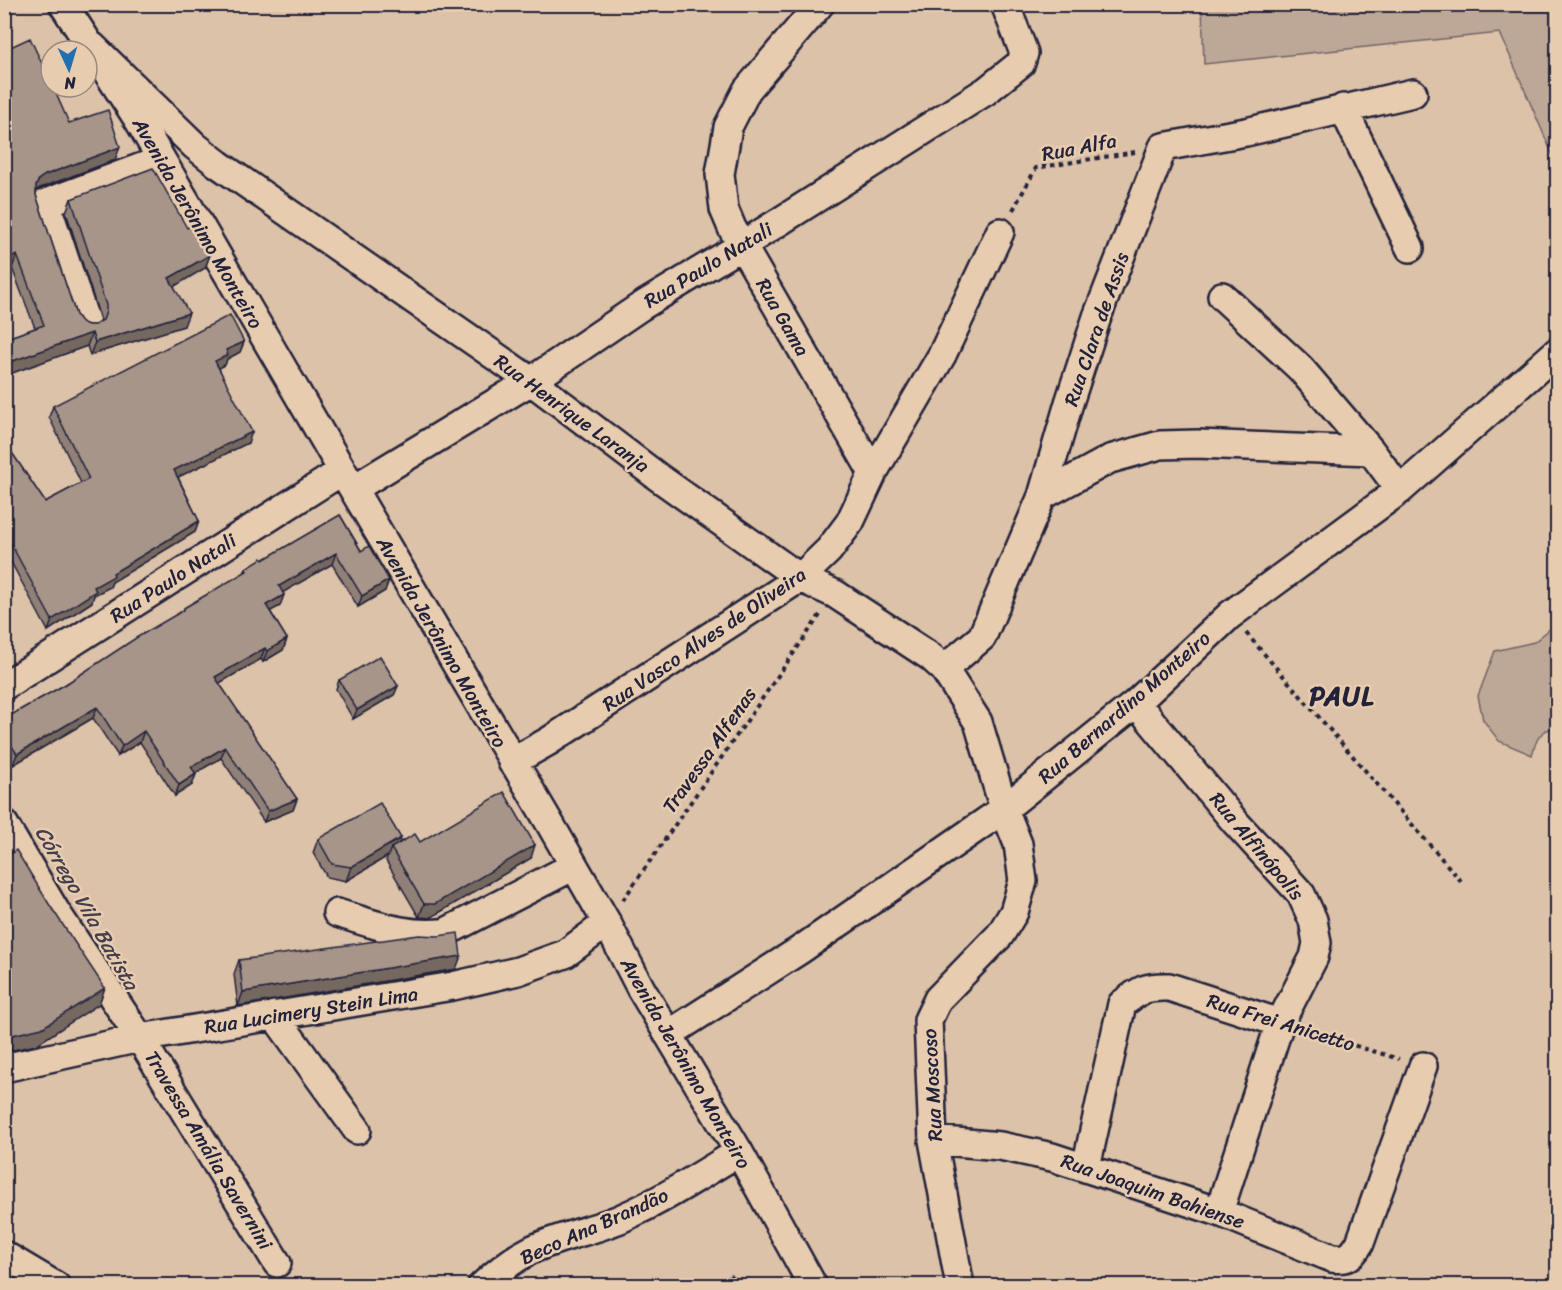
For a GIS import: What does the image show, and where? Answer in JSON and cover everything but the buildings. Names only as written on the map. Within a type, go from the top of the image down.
[{"type":"street","name":"Avenida Jerônimo Monteiro","points":[[63,4],[87,39]]},
{"type":"street","name":"Rua Gama","points":[[820,4],[747,90],[728,127],[720,174],[724,209],[741,246],[873,473]]},
{"type":"street","name":"Rua Paulo Natali","points":[[4,686],[347,480],[531,381],[640,307],[986,92],[1021,63],[1024,53],[1009,12]]},
{"type":"street","name":"Rua Henrique Laranja","points":[[99,53],[195,146],[218,164],[531,381],[658,477],[800,578],[835,594],[931,657],[944,669],[978,722],[1004,809]]},
{"type":"street","name":"Avenida Jerônimo Monteiro","points":[[99,58],[574,866],[641,989],[739,1152],[813,1286]]},
{"type":"street","points":[[1163,147],[1246,132],[1413,93]]},
{"type":"street","points":[[1343,108],[1410,248]]},
{"type":"street","name":"Rua Clara de Assis","points":[[944,669],[982,637],[1042,496],[1097,317],[1163,147]]},
{"type":"street","points":[[87,323],[46,203],[161,160]]},
{"type":"street","name":"Rua Vasco Alves de Oliveira","points":[[513,762],[800,578],[829,550],[850,522],[873,473],[942,355],[1000,232]]},
{"type":"street","points":[[1222,296],[1300,368],[1371,451],[1400,490]]},
{"type":"street","name":"Rua Bernardino Monteiro","points":[[669,1034],[800,950],[1004,809],[1130,707],[1230,615],[1400,490],[1557,351]]},
{"type":"street","points":[[1042,496],[1110,459],[1160,445],[1197,444],[1371,451]]},
{"type":"street","name":"Rua Alfinópolis","points":[[1130,707],[1214,813]]},
{"type":"street","name":"Rua Alfinópolis","points":[[1130,707],[1301,894],[1313,920],[1317,943],[1314,957],[1280,1023],[1220,1212]]},
{"type":"street","name":"Rua Moscoso","points":[[960,1286],[933,1140],[928,1020],[938,999],[1000,935],[1014,912],[1023,881],[1018,844],[1004,809]]},
{"type":"street","name":"Travessa Amália Savernini","points":[[4,824],[56,912],[140,1038],[277,1263]]},
{"type":"street","points":[[337,913],[397,931],[432,934],[446,932],[574,866]]},
{"type":"street","name":"Rua Lucimery Stein Lima","points":[[4,1068],[140,1038],[453,986],[518,971],[565,954],[607,923]]},
{"type":"street","name":"Rua Frei Anicetto","points":[[1086,1167],[1122,1004],[1140,990],[1152,986],[1168,987],[1280,1023]]},
{"type":"street","points":[[274,1015],[357,1130]]},
{"type":"street","name":"Rua Joaquim Bahiense","points":[[933,1140],[1000,1146],[1052,1157],[1220,1212],[1332,1258],[1344,1259],[1353,1255],[1360,1243],[1423,1066]]},
{"type":"street","name":"Beco Ana Brandão","points":[[482,1286],[500,1270],[530,1251],[593,1230],[645,1207],[739,1152]]},
{"type":"street","points":[[4,1255],[56,1286]]},
{"type":"path","name":"Rua Alfa","points":[[1000,232],[1036,168],[1163,147]]},
{"type":"path","name":"Travessa Alfenas","points":[[607,923],[835,594]]},
{"type":"path","points":[[1230,615],[1461,881]]},
{"type":"path","name":"Rua Frei Anicetto","points":[[1280,1023],[1423,1066]]},
{"type":"path","points":[[713,1286],[734,1275],[740,1286]]},
{"type":"shaded area","points":[[1202,5],[1557,5],[1557,165],[1500,33],[1204,64]]},
{"type":"shaded area","points":[[1557,623],[1557,728],[1546,730],[1540,736],[1532,755],[1499,741],[1483,720],[1478,696],[1495,651],[1534,642]]},
{"type":"waterway","name":"Córrego Vila Batista","points":[[4,801],[16,821]]},
{"type":"district","name":"PAUL","points":[[1342,696]]}]
